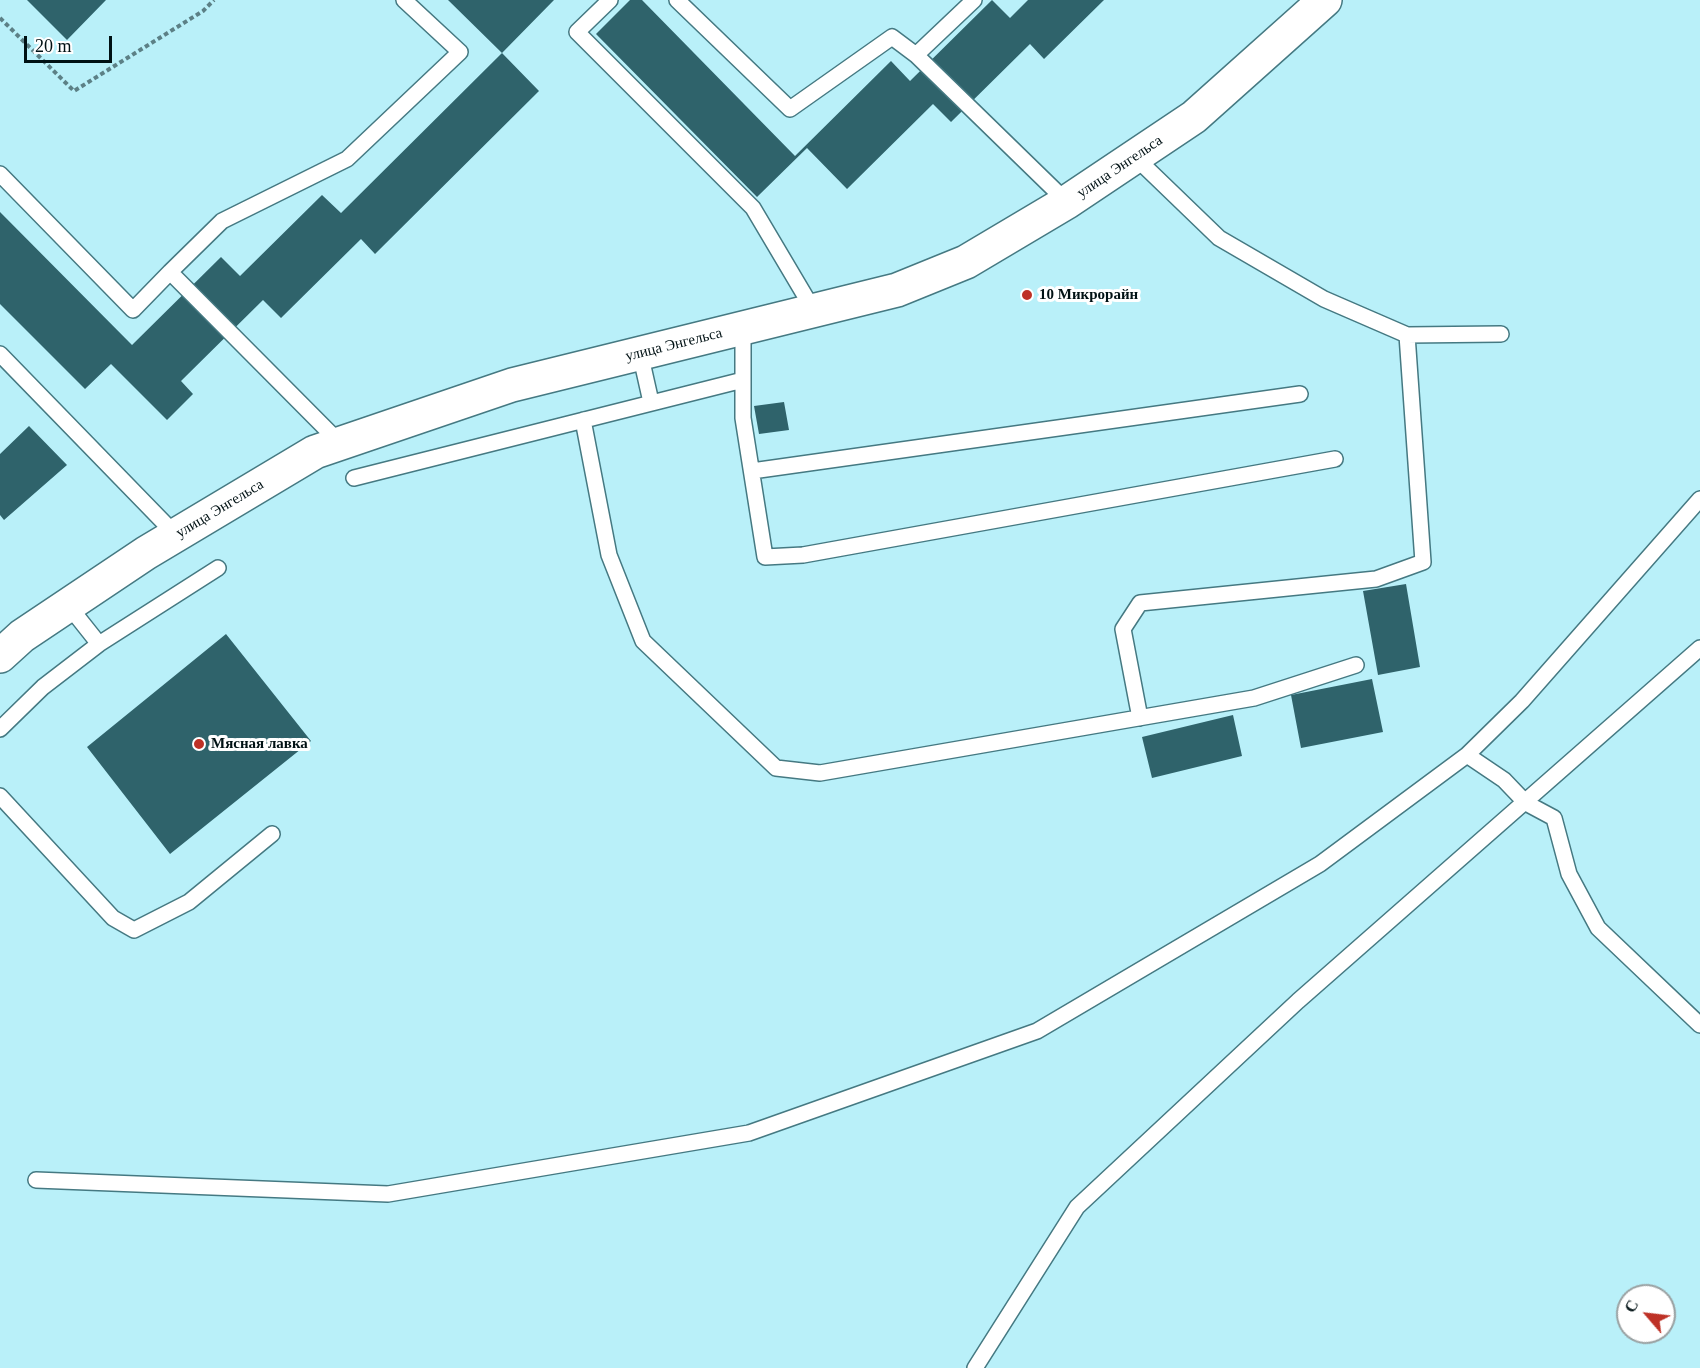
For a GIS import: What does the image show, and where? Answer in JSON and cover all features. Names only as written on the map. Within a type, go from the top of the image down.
[{"type":"main road","name":"улица Энгельса","points":[[0,656],[22,636],[176,535],[315,452],[512,385],[897,290],[966,262],[1067,202],[1194,117],[1325,0]]},
{"type":"lane","points":[[0,174],[133,310],[222,221],[347,159],[460,52],[404,0]]},
{"type":"lane","points":[[610,0],[577,32],[753,207],[814,311]]},
{"type":"lane","points":[[676,0],[790,109],[892,37],[916,55],[1067,202]]},
{"type":"lane","points":[[916,55],[974,0]]},
{"type":"lane","points":[[1135,157],[1219,238],[1324,299],[1407,334],[1501,334]]},
{"type":"lane","points":[[170,272],[340,443]]},
{"type":"lane","points":[[743,327],[743,418],[765,557],[803,555],[1335,459]]},
{"type":"lane","points":[[1140,718],[1123,629],[1140,603],[1376,579],[1423,562],[1407,334]]},
{"type":"lane","points":[[640,353],[651,402]]},
{"type":"lane","points":[[0,354],[176,535]]},
{"type":"lane","points":[[354,478],[743,380]]},
{"type":"lane","points":[[752,471],[1300,393]]},
{"type":"lane","points":[[583,420],[609,555],[643,642],[776,768],[820,773],[1254,698],[1356,665]]},
{"type":"lane","points":[[36,1180],[388,1194],[749,1132],[1036,1031],[1320,864],[1467,755],[1522,701],[1700,499]]},
{"type":"lane","points":[[0,729],[43,687],[99,644],[218,568]]},
{"type":"lane","points":[[68,605],[99,644]]},
{"type":"lane","points":[[975,1368],[1077,1206],[1298,1000],[1526,803],[1700,648]]},
{"type":"lane","points":[[1467,755],[1504,780],[1526,803],[1554,818],[1569,874],[1598,928],[1700,1025]]},
{"type":"lane","points":[[0,796],[113,918],[134,930],[189,902],[272,834]]},
{"type":"path","points":[[0,18],[74,91],[203,11],[214,0]]},
{"type":"building","points":[[27,0],[106,0],[67,40]]},
{"type":"building","points":[[448,0],[554,0],[502,53]]},
{"type":"building","points":[[630,0],[642,0],[795,156],[891,61],[910,81],[992,0],[1010,18],[1028,0],[1104,0],[1044,59],[1030,44],[951,122],[933,104],[847,189],[807,148],[757,197],[596,34]]},
{"type":"building","points":[[502,53],[539,91],[375,254],[361,239],[281,318],[263,300],[181,381],[193,394],[167,420],[111,364],[85,389],[0,304],[0,212],[132,345],[221,257],[240,276],[322,195],[341,213]]},
{"type":"building","points":[[784,402],[789,430],[759,434],[754,406]]},
{"type":"building","points":[[29,426],[67,465],[4,520],[0,515],[0,454]]},
{"type":"building","points":[[1406,584],[1420,667],[1378,675],[1363,591]]},
{"type":"building","name":"Мясная лавка","points":[[226,634],[311,741],[170,854],[87,747]]},
{"type":"building","points":[[1372,679],[1383,732],[1301,748],[1291,695]]},
{"type":"building","points":[[1233,715],[1242,756],[1152,778],[1142,737]]},
{"type":"place","name":"10 Микрорайн","points":[[1027,295]]},
{"type":"place","name":"Мясная лавка","points":[[199,744]]}]
